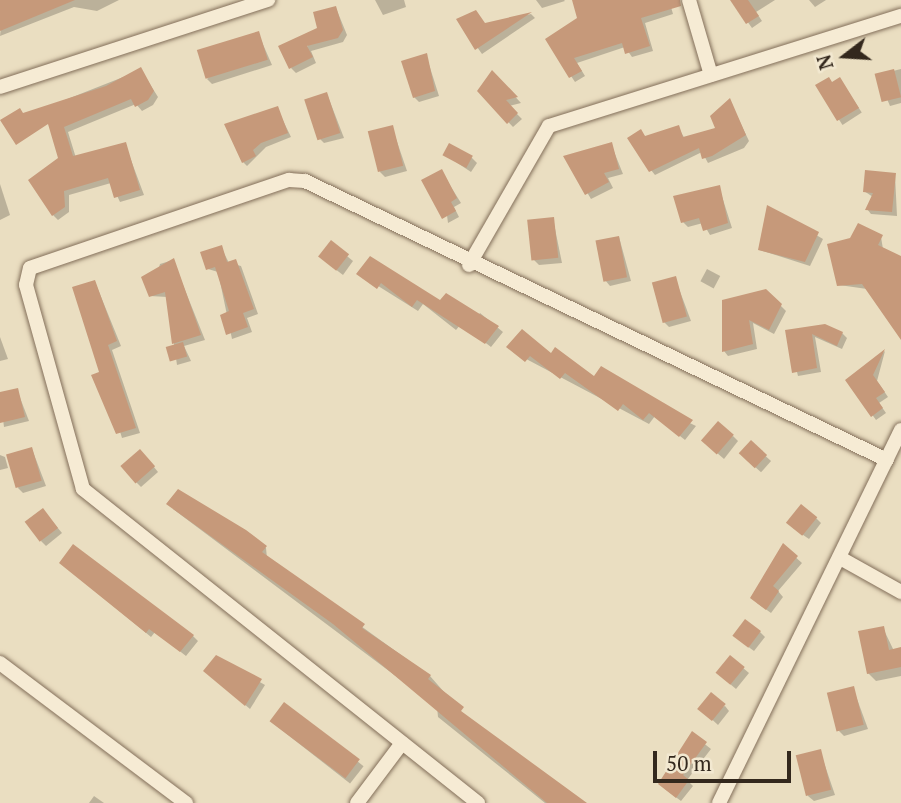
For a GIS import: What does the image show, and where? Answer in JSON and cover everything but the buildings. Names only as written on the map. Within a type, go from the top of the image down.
[{"type":"street","points":[[0,87],[268,0]]},
{"type":"street","points":[[688,0],[711,75]]},
{"type":"street","points":[[469,265],[548,126],[901,16]]},
{"type":"street","points":[[478,803],[83,489],[26,285],[30,268],[42,260],[289,180],[324,188],[469,265],[887,460]]},
{"type":"street","points":[[719,803],[842,559],[901,430]]},
{"type":"street","points":[[842,559],[901,592]]},
{"type":"street","points":[[0,663],[187,803]]},
{"type":"street","points":[[357,803],[402,743]]}]
